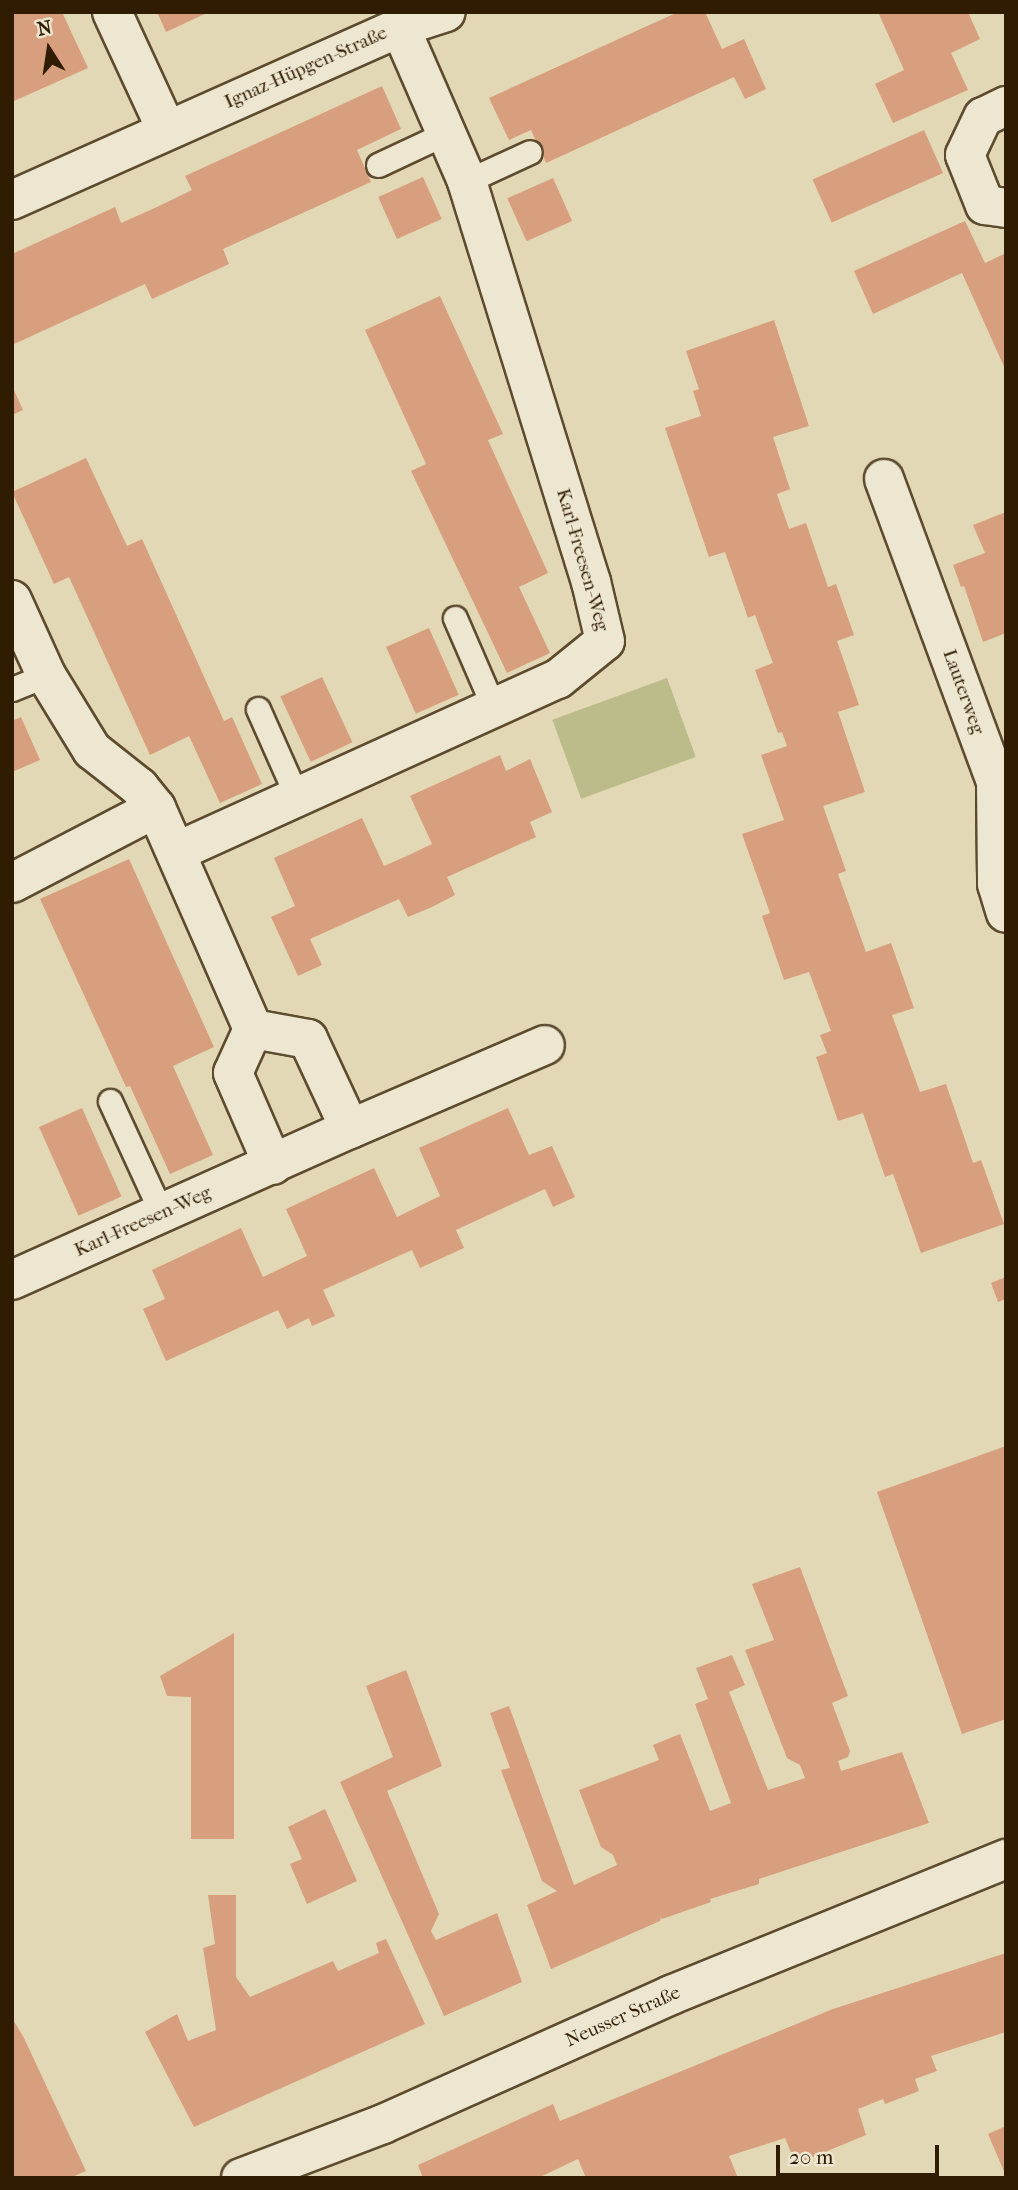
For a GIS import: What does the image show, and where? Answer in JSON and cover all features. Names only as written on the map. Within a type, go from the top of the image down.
[{"type":"street","points":[[112,12],[166,129]]},
{"type":"street","name":"Ignaz-Hüpgen-Straße","points":[[12,200],[166,129],[400,27],[446,12]]},
{"type":"street","name":"Karl-Freesen-Weg","points":[[176,852],[558,679],[605,641],[591,582],[467,181],[400,27]]},
{"type":"street","points":[[1006,106],[983,117],[965,155],[985,205],[1006,208]]},
{"type":"street","name":"Lauterweg","points":[[884,478],[996,782],[997,884],[1006,913]]},
{"type":"street","points":[[12,600],[29,682],[92,750],[139,787],[156,808],[253,1029],[233,1073],[273,1165]]},
{"type":"street","points":[[12,883],[156,808]]},
{"type":"street","points":[[253,1029],[308,1040],[350,1129]]},
{"type":"street","name":"Karl-Freesen-Weg","points":[[12,1280],[545,1045]]},
{"type":"street","name":"Neusser Straße","points":[[241,2178],[383,2124],[671,1995],[1006,1859]]},
{"type":"lane","points":[[378,165],[446,133]]},
{"type":"lane","points":[[467,181],[530,152]]},
{"type":"lane","points":[[455,618],[494,708]]},
{"type":"lane","points":[[258,709],[297,797]]},
{"type":"lane","points":[[110,1101],[162,1214]]},
{"type":"green space","points":[[667,678],[696,757],[581,799],[552,720]]},
{"type":"building","points":[[12,12],[62,12],[88,68],[14,101]]},
{"type":"building","points":[[157,12],[209,12],[166,32]]},
{"type":"building","points":[[678,12],[705,12],[722,49],[744,39],[766,89],[745,99],[734,77],[546,163],[531,130],[509,140],[489,98]]},
{"type":"building","points":[[878,12],[968,12],[980,39],[951,53],[968,90],[893,123],[875,84],[904,70]]},
{"type":"building","points":[[382,86],[401,129],[357,150],[371,182],[223,249],[229,264],[152,299],[145,284],[12,345],[12,254],[115,207],[121,223],[157,207],[192,190],[185,176]]},
{"type":"building","points":[[924,130],[943,173],[832,223],[813,180]]},
{"type":"building","points":[[423,177],[442,219],[397,239],[378,197]]},
{"type":"building","points":[[553,178],[572,221],[526,241],[507,198]]},
{"type":"building","points":[[965,221],[985,263],[1006,253],[1006,371],[962,273],[873,314],[854,271]]},
{"type":"building","points":[[440,296],[503,434],[488,440],[548,573],[519,587],[550,653],[507,673],[411,471],[426,464],[365,330]]},
{"type":"building","points":[[774,320],[809,426],[773,437],[790,489],[777,494],[789,529],[806,523],[828,587],[836,584],[854,635],[837,641],[859,705],[838,712],[865,792],[823,806],[846,871],[838,874],[866,952],[891,943],[914,1008],[892,1015],[920,1092],[946,1084],[973,1163],[981,1160],[1004,1224],[921,1253],[893,1174],[885,1177],[863,1113],[838,1121],[816,1057],[827,1053],[820,1035],[831,1031],[809,972],[784,980],[762,916],[770,913],[742,834],[784,820],[761,755],[787,746],[782,732],[778,733],[755,670],[773,663],[755,615],[748,618],[725,552],[709,557],[665,428],[701,416],[693,391],[699,389],[686,351]]},
{"type":"building","points":[[12,386],[23,410],[12,415]]},
{"type":"building","points":[[86,458],[127,546],[142,539],[224,721],[232,717],[262,784],[220,803],[189,736],[150,755],[69,577],[54,584],[12,492]]},
{"type":"building","points":[[1006,512],[1006,633],[983,642],[964,586],[961,587],[953,565],[985,553],[973,525]]},
{"type":"building","points":[[429,628],[459,695],[416,714],[386,647]]},
{"type":"building","points":[[322,677],[352,742],[311,762],[280,696]]},
{"type":"building","points":[[21,717],[40,760],[12,772],[12,721]]},
{"type":"building","points":[[500,755],[506,771],[530,759],[552,812],[530,822],[536,837],[447,877],[455,895],[432,907],[408,917],[399,899],[310,939],[322,965],[298,976],[271,917],[295,906],[274,858],[362,818],[384,866],[409,855],[432,844],[410,796]]},
{"type":"building","points":[[129,859],[214,1047],[173,1066],[213,1155],[170,1174],[130,1086],[126,1087],[40,899]]},
{"type":"building","points":[[82,1108],[121,1197],[79,1216],[39,1127]]},
{"type":"building","points":[[508,1108],[529,1155],[552,1146],[575,1197],[553,1207],[545,1189],[456,1230],[464,1248],[420,1268],[412,1250],[323,1290],[335,1316],[312,1326],[309,1318],[287,1329],[278,1310],[166,1361],[143,1309],[165,1299],[152,1270],[241,1228],[263,1277],[307,1256],[286,1209],[374,1168],[397,1217],[440,1196],[419,1148]]},
{"type":"building","points":[[1006,1277],[1006,1299],[998,1302],[991,1283]]},
{"type":"building","points":[[1006,1446],[1006,1719],[962,1734],[877,1492]]},
{"type":"building","points":[[800,1567],[848,1696],[832,1703],[850,1751],[848,1757],[838,1761],[841,1771],[902,1752],[929,1823],[759,1879],[759,1884],[710,1899],[711,1902],[662,1919],[661,1917],[660,1921],[551,1969],[527,1905],[557,1891],[542,1881],[501,1770],[510,1768],[490,1713],[509,1706],[574,1885],[617,1865],[613,1855],[601,1847],[579,1790],[659,1760],[653,1745],[680,1734],[710,1811],[731,1803],[695,1704],[708,1699],[696,1668],[732,1655],[745,1685],[729,1692],[768,1790],[805,1778],[800,1765],[787,1758],[745,1650],[774,1640],[752,1584]]},
{"type":"building","points":[[234,1633],[234,1839],[191,1839],[191,1697],[167,1696],[160,1676]]},
{"type":"building","points":[[406,1670],[442,1766],[387,1791],[439,1914],[431,1931],[436,1940],[497,1913],[522,1982],[444,2016],[340,1782],[393,1757],[366,1686]]},
{"type":"building","points":[[325,1809],[357,1881],[307,1904],[290,1864],[302,1859],[288,1827]]},
{"type":"building","points":[[208,1895],[236,1895],[236,1977],[250,1997],[333,1961],[338,1971],[379,1953],[376,1943],[386,1939],[425,2024],[194,2127],[145,2032],[177,2014],[188,2041],[216,2030],[203,1948],[215,1944]]},
{"type":"building","points":[[1006,1953],[1006,2032],[931,2056],[937,2071],[915,2079],[919,2091],[885,2104],[883,2099],[858,2109],[866,2135],[796,2164],[785,2138],[729,2156],[738,2178],[586,2178],[578,2159],[538,2178],[423,2178],[418,2165],[553,2104],[560,2121],[833,2009]]},
{"type":"building","points":[[12,2018],[86,2171],[70,2178],[12,2178]]},
{"type":"building","points":[[1006,2126],[1006,2176],[988,2134]]}]
